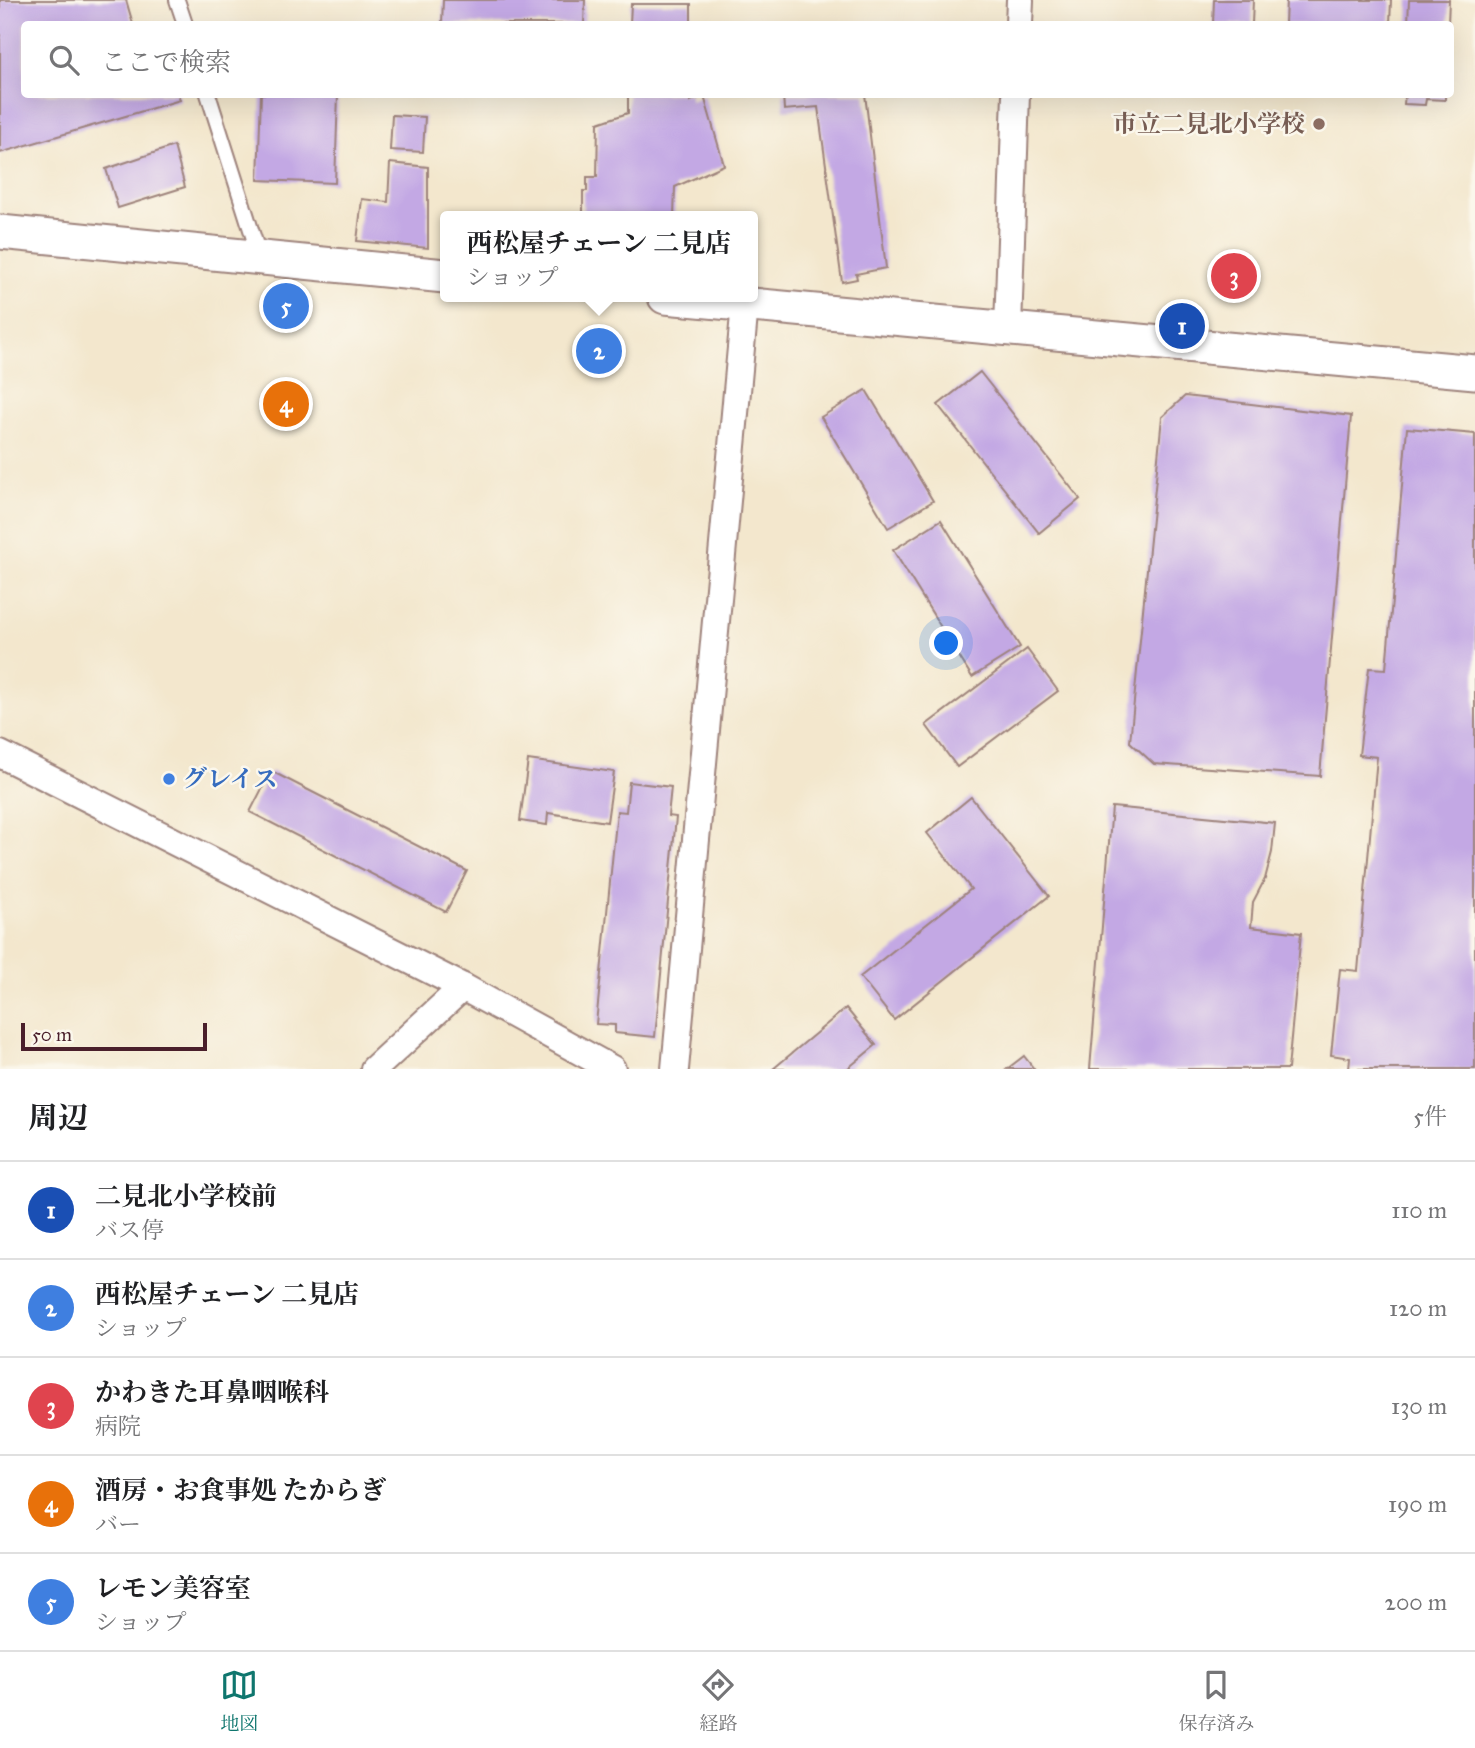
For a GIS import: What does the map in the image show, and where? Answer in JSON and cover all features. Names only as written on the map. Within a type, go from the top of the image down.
[{"type":"street","points":[[1019,21],[1020,0]]},
{"type":"street","points":[[1007,328],[1016,98]]},
{"type":"street","points":[[0,232],[440,276]]},
{"type":"street","points":[[722,302],[1475,372]]},
{"type":"street","points":[[675,1069],[745,304]]},
{"type":"street","points":[[0,754],[463,986],[612,1069]]},
{"type":"street","points":[[374,1069],[463,986]]},
{"type":"lane","points":[[177,0],[184,21]]},
{"type":"lane","points":[[209,98],[260,259]]},
{"type":"building","points":[[0,0],[126,0],[132,21],[21,21],[21,98],[180,100],[0,153]]},
{"type":"building","points":[[443,0],[585,0],[584,21],[442,21]]},
{"type":"building","points":[[1214,0],[1253,0],[1252,21],[1213,21]]},
{"type":"building","points":[[1286,0],[1391,0],[1390,21],[1285,21]]},
{"type":"building","points":[[1409,0],[1449,0],[1448,21],[1408,21]]},
{"type":"building","points":[[631,4],[691,4],[691,21],[630,21]]},
{"type":"building","points":[[261,98],[338,98],[335,183],[258,180]]},
{"type":"building","points":[[628,98],[690,98],[690,101],[705,98],[724,165],[675,187],[674,211],[583,211],[583,191],[587,191],[587,177],[597,177],[598,123],[628,113]]},
{"type":"building","points":[[783,98],[865,98],[886,268],[856,274],[857,279],[842,282],[818,107],[784,110]]},
{"type":"building","points":[[1405,98],[1445,98],[1426,99],[1425,105],[1404,104]]},
{"type":"building","points":[[392,115],[425,117],[423,152],[390,150]]},
{"type":"building","points":[[174,146],[185,187],[118,208],[106,169]]},
{"type":"building","points":[[390,163],[428,167],[428,248],[357,241],[362,199],[388,202]]},
{"type":"building","points":[[980,372],[1080,499],[1039,533],[938,405]]},
{"type":"building","points":[[866,390],[933,501],[888,528],[821,417]]},
{"type":"building","points":[[1185,396],[1351,416],[1320,776],[1154,764],[1130,742],[1162,417]]},
{"type":"building","points":[[1407,428],[1475,434],[1475,1069],[1349,1069],[1350,1058],[1331,1055],[1340,969],[1358,971],[1377,757],[1359,755],[1369,668],[1386,669]]},
{"type":"building","points":[[941,520],[1020,647],[972,677],[893,550]]},
{"type":"building","points":[[1027,649],[1058,691],[957,767],[926,725]]},
{"type":"building","points":[[528,760],[614,772],[607,822],[548,813],[547,825],[520,821]]},
{"type":"building","points":[[271,771],[467,871],[446,912],[250,812]]},
{"type":"building","points":[[629,782],[671,787],[668,816],[676,817],[655,1037],[615,1033],[615,1025],[596,1024],[617,811],[626,812]]},
{"type":"building","points":[[971,797],[1049,896],[894,1020],[860,977],[971,889],[927,833]]},
{"type":"building","points":[[1112,807],[1275,823],[1272,852],[1265,879],[1253,902],[1251,927],[1301,933],[1288,1069],[1090,1069]]},
{"type":"building","points":[[846,1008],[876,1045],[847,1069],[773,1069]]},
{"type":"building","points":[[1024,1056],[1034,1069],[1007,1069]]},
{"type":"place","name":"市立二見北小学校","points":[[1319,124]]},
{"type":"place","name":"かわきた耳鼻咽喉科","points":[[1234,276]]},
{"type":"place","name":"レモン美容室","points":[[286,306]]},
{"type":"place","name":"二見北小学校前","points":[[1182,326]]},
{"type":"place","name":"西松屋チェーン 二見店","points":[[599,351]]},
{"type":"place","name":"酒房・お食事処 たからぎ","points":[[286,404]]},
{"type":"place","name":"グレイス","points":[[169,779]]}]
